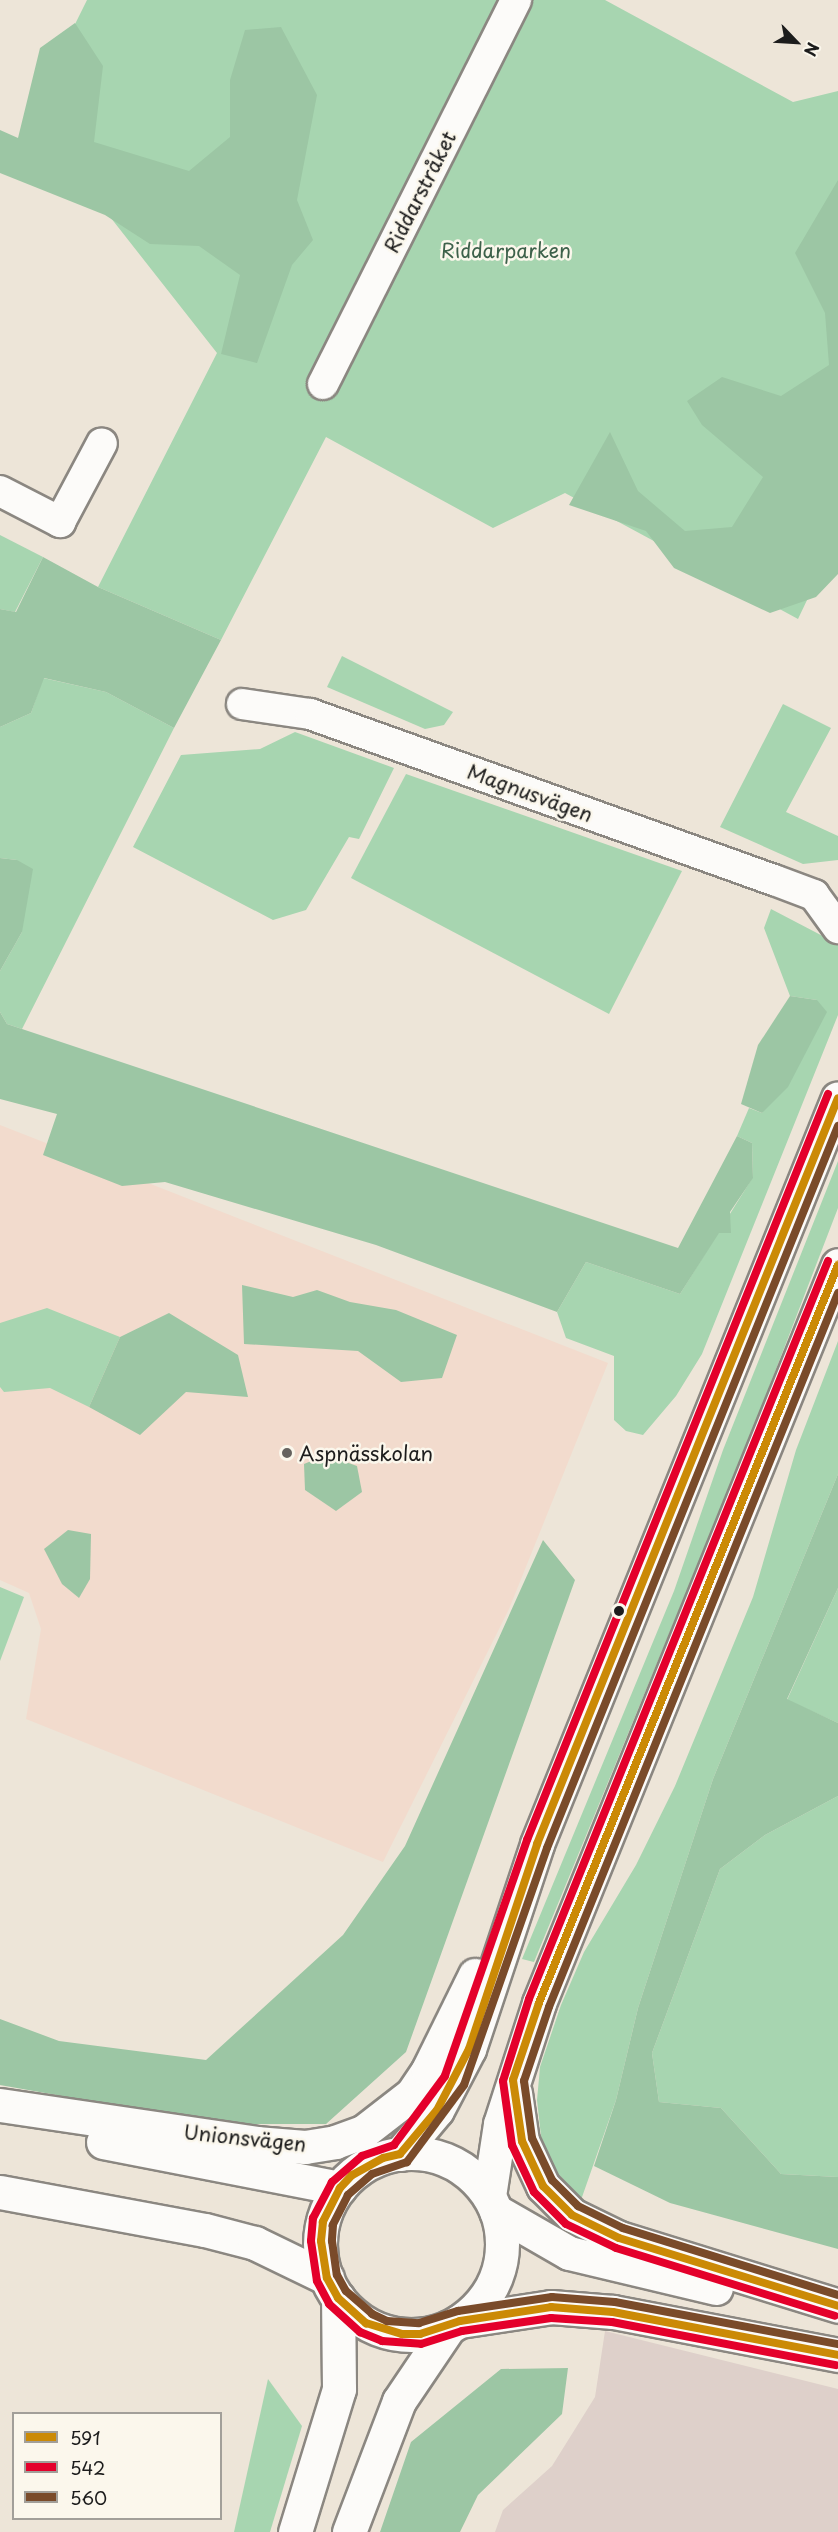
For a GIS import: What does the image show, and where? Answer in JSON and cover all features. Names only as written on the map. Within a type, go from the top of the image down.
[{"type":"main road","points":[[400,2154],[437,2110],[469,2049],[537,1844],[838,1098]]},
{"type":"main road","points":[[349,2532],[399,2401],[454,2324],[477,2308],[498,2272],[502,2252],[492,2204],[500,2124],[513,2080],[544,1992],[838,1265]]},
{"type":"main road","name":"Unionsvägen","points":[[0,2105],[305,2147],[363,2132],[411,2094],[428,2070],[537,1844]]},
{"type":"main road","points":[[513,2080],[522,2141],[543,2186],[572,2215],[619,2238],[838,2306]]},
{"type":"main road","name":"Unionsvägen","points":[[0,2122],[340,2188]]},
{"type":"main road","points":[[295,2532],[339,2389],[332,2288],[321,2241],[323,2222],[340,2188],[367,2165],[400,2154],[426,2155],[450,2162],[472,2177],[492,2204],[561,2249],[610,2265],[838,2314]]},
{"type":"main road","points":[[0,2192],[205,2230],[255,2243],[332,2288],[366,2323],[384,2331],[420,2334],[454,2324],[551,2307],[614,2312],[838,2355]]},
{"type":"street","name":"Riddarstråket","points":[[323,384],[516,0]]},
{"type":"street","points":[[0,491],[60,522],[102,443]]},
{"type":"street","name":"Magnusvägen","points":[[242,704],[310,714],[826,891],[838,928]]},
{"type":"shaded area","name":"Aspnässkolan","points":[[0,1125],[608,1363],[509,1609],[383,1862],[26,1719],[41,1629],[29,1593],[0,1580]]},
{"type":"shaded area","points":[[605,2331],[838,2389],[838,2532],[495,2532],[503,2510],[552,2466],[595,2397]]},
{"type":"green space","name":"Riddarparken","points":[[87,0],[605,0],[793,102],[838,91],[838,535],[798,619],[565,493],[493,528],[326,437],[221,640],[98,587],[217,353],[107,213],[18,139]]},
{"type":"green space","points":[[75,23],[103,66],[94,142],[189,171],[230,137],[230,80],[245,30],[281,27],[317,95],[297,200],[313,240],[292,265],[257,363],[221,354],[240,275],[199,246],[150,244],[105,215],[0,173],[0,130],[18,138],[40,48]]},
{"type":"green space","points":[[838,180],[838,574],[816,597],[770,613],[674,568],[646,531],[569,505],[610,432],[638,491],[685,531],[732,527],[763,477],[702,425],[687,401],[722,377],[781,396],[829,365],[825,313],[795,253]]},
{"type":"green space","points":[[0,535],[43,557],[15,612],[0,609]]},
{"type":"green space","points":[[43,557],[98,587],[221,640],[174,728],[106,692],[44,678],[31,713],[0,727],[0,609],[16,612]]},
{"type":"green space","points":[[342,656],[453,712],[444,725],[425,729],[327,687]]},
{"type":"green space","points":[[43,678],[106,692],[174,728],[22,1029],[7,1024],[0,1012],[0,971],[22,932],[17,860],[0,858],[0,727],[31,713]]},
{"type":"green space","points":[[783,704],[831,728],[786,812],[838,836],[838,860],[803,864],[720,827]]},
{"type":"green space","points":[[295,732],[394,768],[359,839],[349,837],[306,910],[273,920],[133,847],[181,755],[260,749]]},
{"type":"green space","points":[[406,774],[682,871],[609,1014],[351,878]]},
{"type":"green space","points":[[0,858],[17,860],[33,869],[22,932],[0,971]]},
{"type":"green space","points":[[771,909],[838,944],[838,1015],[702,1354],[676,1396],[643,1435],[626,1431],[614,1420],[614,1356],[566,1338],[557,1312],[586,1262],[680,1294],[753,1177],[752,1143],[737,1136],[749,1108],[762,1113],[817,1000],[790,996],[764,928]]},
{"type":"green space","points":[[790,996],[817,1000],[827,1012],[788,1087],[762,1113],[741,1104],[758,1045]]},
{"type":"green space","points":[[0,1012],[7,1024],[678,1248],[737,1136],[752,1143],[753,1178],[730,1212],[731,1233],[719,1233],[680,1294],[586,1262],[557,1312],[376,1245],[165,1182],[122,1186],[43,1155],[57,1114],[0,1099]]},
{"type":"green space","points":[[838,1161],[838,1208],[746,1447],[534,1962],[522,1959],[674,1591],[723,1450]]},
{"type":"green space","points":[[242,1285],[293,1297],[317,1290],[350,1302],[396,1310],[457,1335],[442,1378],[401,1382],[358,1351],[244,1344]]},
{"type":"green space","points":[[47,1308],[120,1337],[89,1407],[50,1388],[4,1392],[0,1387],[0,1323]]},
{"type":"green space","points":[[169,1313],[238,1355],[248,1397],[186,1392],[140,1435],[89,1407],[120,1337]]},
{"type":"green space","points":[[838,1341],[838,1474],[713,1779],[638,2008],[616,2100],[581,2200],[556,2171],[542,2145],[537,2100],[540,2067],[561,2005],[584,1952],[636,1865],[675,1786],[753,1597],[796,1450]]},
{"type":"green space","points":[[326,1455],[357,1466],[362,1492],[336,1511],[305,1490],[304,1464]]},
{"type":"green space","points":[[838,1474],[838,1588],[787,1699],[838,1723],[838,1796],[765,1835],[720,1869],[652,2053],[659,2102],[721,2108],[781,2174],[838,2177],[838,2249],[670,2203],[594,2166],[616,2100],[638,2008],[713,1779]]},
{"type":"green space","points":[[68,1530],[91,1534],[90,1579],[79,1598],[62,1584],[44,1549]]},
{"type":"green space","points":[[543,1540],[575,1580],[406,2052],[326,2124],[220,2124],[0,2085],[0,2019],[59,2041],[206,2060],[343,1935],[405,1846]]},
{"type":"green space","points":[[0,1587],[24,1597],[0,1661]]},
{"type":"green space","points":[[838,1588],[838,1723],[787,1700]]},
{"type":"green space","points":[[838,1796],[838,2177],[781,2174],[721,2108],[659,2102],[652,2053],[720,1869],[765,1835]]},
{"type":"green space","points":[[568,2368],[562,2414],[478,2495],[460,2532],[380,2532],[411,2442],[501,2369]]},
{"type":"green space","points":[[268,2379],[302,2426],[270,2532],[234,2532]]},
{"type":"transit line","name":"542","points":[[828,1094],[527,1840],[445,2076],[394,2145],[362,2156],[332,2182],[313,2218],[311,2241],[317,2281],[329,2304],[360,2332],[382,2341],[421,2344],[462,2331],[551,2318],[612,2322],[836,2365]]},
{"type":"transit line","name":"591","points":[[400,2154],[437,2110],[469,2049],[537,1844],[838,1098]]},
{"type":"transit line","name":"560","points":[[838,1126],[547,1848],[464,2085],[407,2162],[372,2174],[348,2195],[333,2225],[332,2241],[337,2275],[346,2291],[372,2314],[387,2321],[419,2323],[458,2311],[552,2297],[615,2302],[838,2344]]},
{"type":"transit line","name":"542","points":[[828,1261],[529,1999],[503,2081],[512,2145],[534,2192],[566,2224],[616,2248],[835,2316]]},
{"type":"transit line","name":"591","points":[[838,1265],[539,2003],[513,2080],[522,2141],[543,2186],[572,2215],[619,2238],[838,2306]]},
{"type":"transit line","name":"560","points":[[838,1293],[549,2007],[524,2081],[532,2138],[552,2180],[578,2206],[623,2228],[838,2295]]},
{"type":"transit line","name":"591","points":[[400,2154],[383,2158],[352,2175],[340,2188],[323,2222],[321,2241],[327,2278],[338,2298],[366,2323],[402,2334],[420,2334],[460,2321],[551,2307],[613,2312],[838,2355]]},
{"type":"place","name":"Aspnässkolan","points":[[287,1453]]}]
